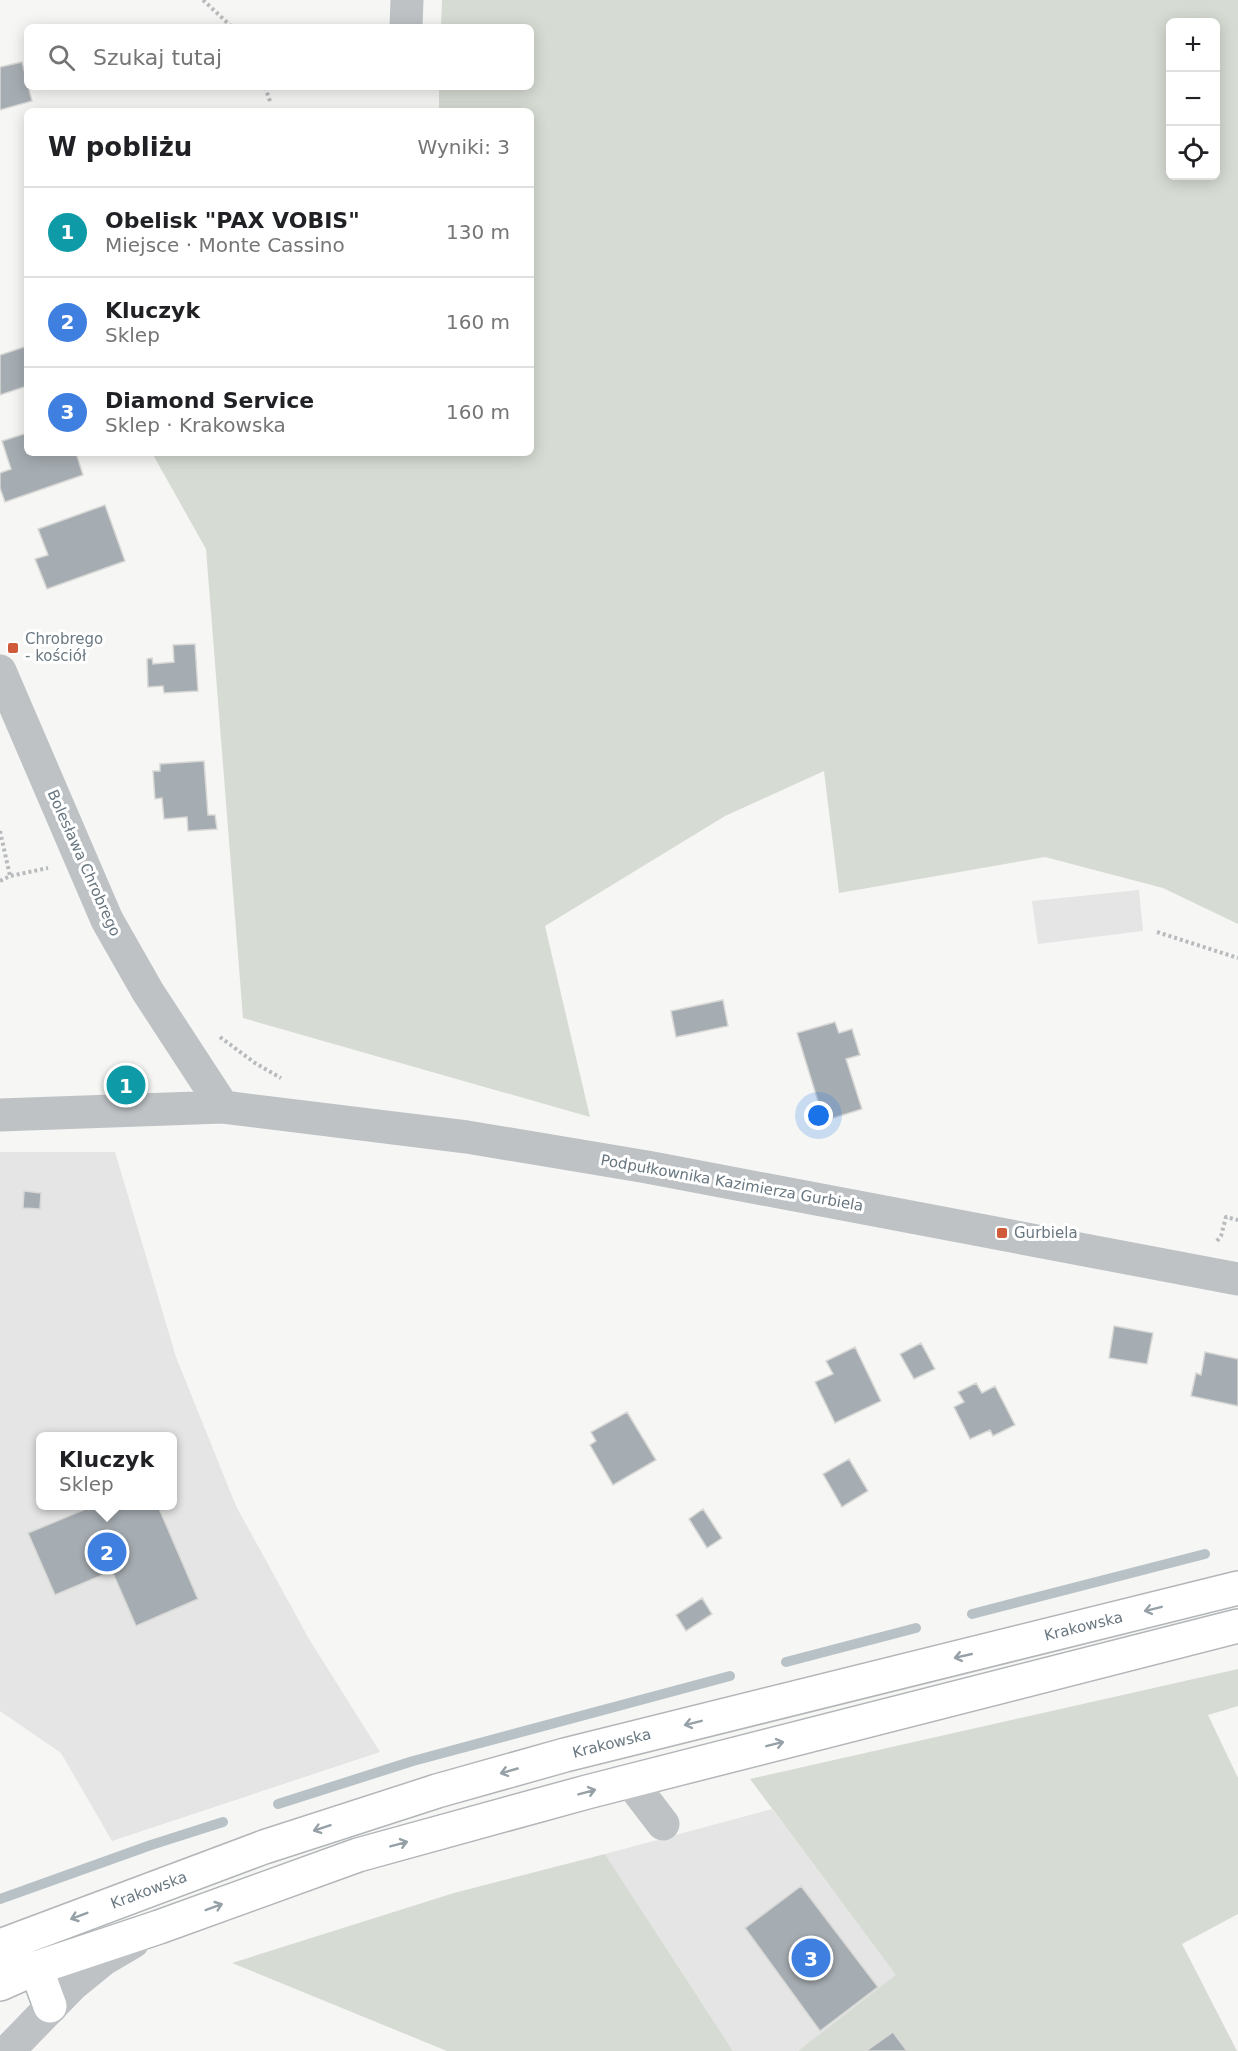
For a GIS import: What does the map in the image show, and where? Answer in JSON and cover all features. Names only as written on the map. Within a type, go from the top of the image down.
[{"type":"main road","name":"Krakowska","points":[[0,1946],[264,1847],[437,1791],[576,1752],[1238,1588]]},
{"type":"main road","points":[[0,1984],[36,1968],[159,1927],[358,1855],[630,1781],[1238,1626]]},
{"type":"main road","points":[[0,1966],[36,1968]]},
{"type":"main road","points":[[36,1968],[50,2006]]},
{"type":"street","points":[[406,24],[407,0]]},
{"type":"street","name":"Bolesława Chrobrego","points":[[0,671],[107,920],[148,992],[223,1107]]},
{"type":"street","name":"Podpułkownika Kazimierza Gurbiela","points":[[0,1114],[223,1107],[467,1137],[783,1192],[1230,1264]]},
{"type":"street","points":[[630,1781],[663,1824]]},
{"type":"street","points":[[8,2051],[50,2006],[104,1959],[159,1927]]},
{"type":"path","points":[[203,0],[229,24]]},
{"type":"path","points":[[266,90],[271,104]]},
{"type":"path","points":[[0,831],[10,876]]},
{"type":"path","points":[[0,881],[10,876],[45,870],[79,856]]},
{"type":"path","points":[[1157,932],[1238,958]]},
{"type":"path","points":[[1230,1264],[1221,1236],[1226,1217],[1238,1220]]},
{"type":"shaded area","points":[[442,0],[1238,0],[1238,924],[1163,888],[1045,857],[839,893],[824,771],[725,816],[545,926],[590,1117],[243,1018],[206,549],[154,456],[534,456],[534,108],[439,108],[439,90],[534,90],[534,24],[441,24]]},
{"type":"shaded area","points":[[1139,890],[1143,931],[1038,944],[1032,901]]},
{"type":"shaded area","points":[[0,1152],[115,1152],[176,1357],[236,1506],[309,1639],[380,1752],[112,1841],[61,1753],[0,1711]]},
{"type":"shaded area","points":[[1238,1669],[1238,1706],[1208,1715],[1238,1778],[1238,1914],[1182,1944],[1237,2051],[798,2051],[896,1975],[750,1779]]},
{"type":"shaded area","points":[[772,1809],[897,1976],[798,2051],[733,2051],[605,1854]]},
{"type":"shaded area","points":[[605,1854],[733,2051],[447,2051],[232,1963],[454,1893]]},
{"type":"building","points":[[22,62],[24,90],[29,90],[32,101],[0,110],[0,67]]},
{"type":"building","points":[[24,347],[24,387],[0,395],[0,355]]},
{"type":"building","points":[[24,434],[24,456],[77,456],[83,475],[5,502],[0,488],[0,473],[11,469],[2,441]]},
{"type":"building","points":[[105,505],[125,561],[47,589],[35,559],[48,555],[38,529]]},
{"type":"building","points":[[195,644],[198,691],[164,693],[163,686],[148,687],[147,659],[152,658],[153,664],[174,662],[173,645]]},
{"type":"building","points":[[204,761],[208,815],[215,815],[217,829],[188,831],[187,817],[164,819],[162,798],[155,799],[153,771],[160,771],[160,764]]},
{"type":"building","points":[[723,1000],[728,1026],[676,1037],[671,1011]]},
{"type":"building","points":[[835,1022],[839,1033],[852,1029],[860,1055],[846,1059],[862,1109],[824,1121],[797,1033]]},
{"type":"building","points":[[24,1191],[41,1193],[40,1209],[23,1208]]},
{"type":"building","points":[[1114,1326],[1153,1333],[1147,1364],[1109,1358]]},
{"type":"building","points":[[921,1343],[935,1369],[914,1379],[900,1354]]},
{"type":"building","points":[[855,1347],[881,1401],[835,1423],[815,1382],[833,1374],[826,1361]]},
{"type":"building","points":[[1205,1352],[1238,1359],[1238,1406],[1191,1396],[1196,1373],[1201,1375]]},
{"type":"building","points":[[976,1383],[982,1393],[995,1386],[1015,1425],[993,1436],[990,1430],[970,1439],[954,1407],[964,1402],[958,1392]]},
{"type":"building","points":[[627,1412],[656,1460],[613,1485],[590,1445],[596,1441],[591,1432]]},
{"type":"building","points":[[849,1459],[868,1491],[842,1507],[823,1474]]},
{"type":"building","points":[[703,1509],[722,1538],[707,1548],[689,1519]]},
{"type":"building","points":[[83,1510],[160,1510],[198,1599],[136,1626],[112,1571],[55,1595],[28,1533]]},
{"type":"building","points":[[702,1598],[712,1614],[686,1631],[676,1615]]},
{"type":"building","points":[[801,1886],[878,1987],[820,2031],[745,1928]]},
{"type":"building","points":[[893,2032],[907,2051],[866,2051]]},
{"type":"waterway","points":[[972,1614],[1205,1554]]},
{"type":"waterway","points":[[786,1662],[916,1628]]},
{"type":"waterway","points":[[278,1804],[413,1761],[730,1676]]},
{"type":"waterway","points":[[0,1899],[223,1822]]},
{"type":"place","name":"Chrobrego - kościół","points":[[13,648]]},
{"type":"place","name":"Obelisk \"PAX VOBIS\"","points":[[126,1085]]},
{"type":"place","name":"Gurbiela","points":[[1002,1233]]},
{"type":"place","name":"Kluczyk","points":[[107,1552]]},
{"type":"place","name":"Diamond Service","points":[[811,1958]]}]
